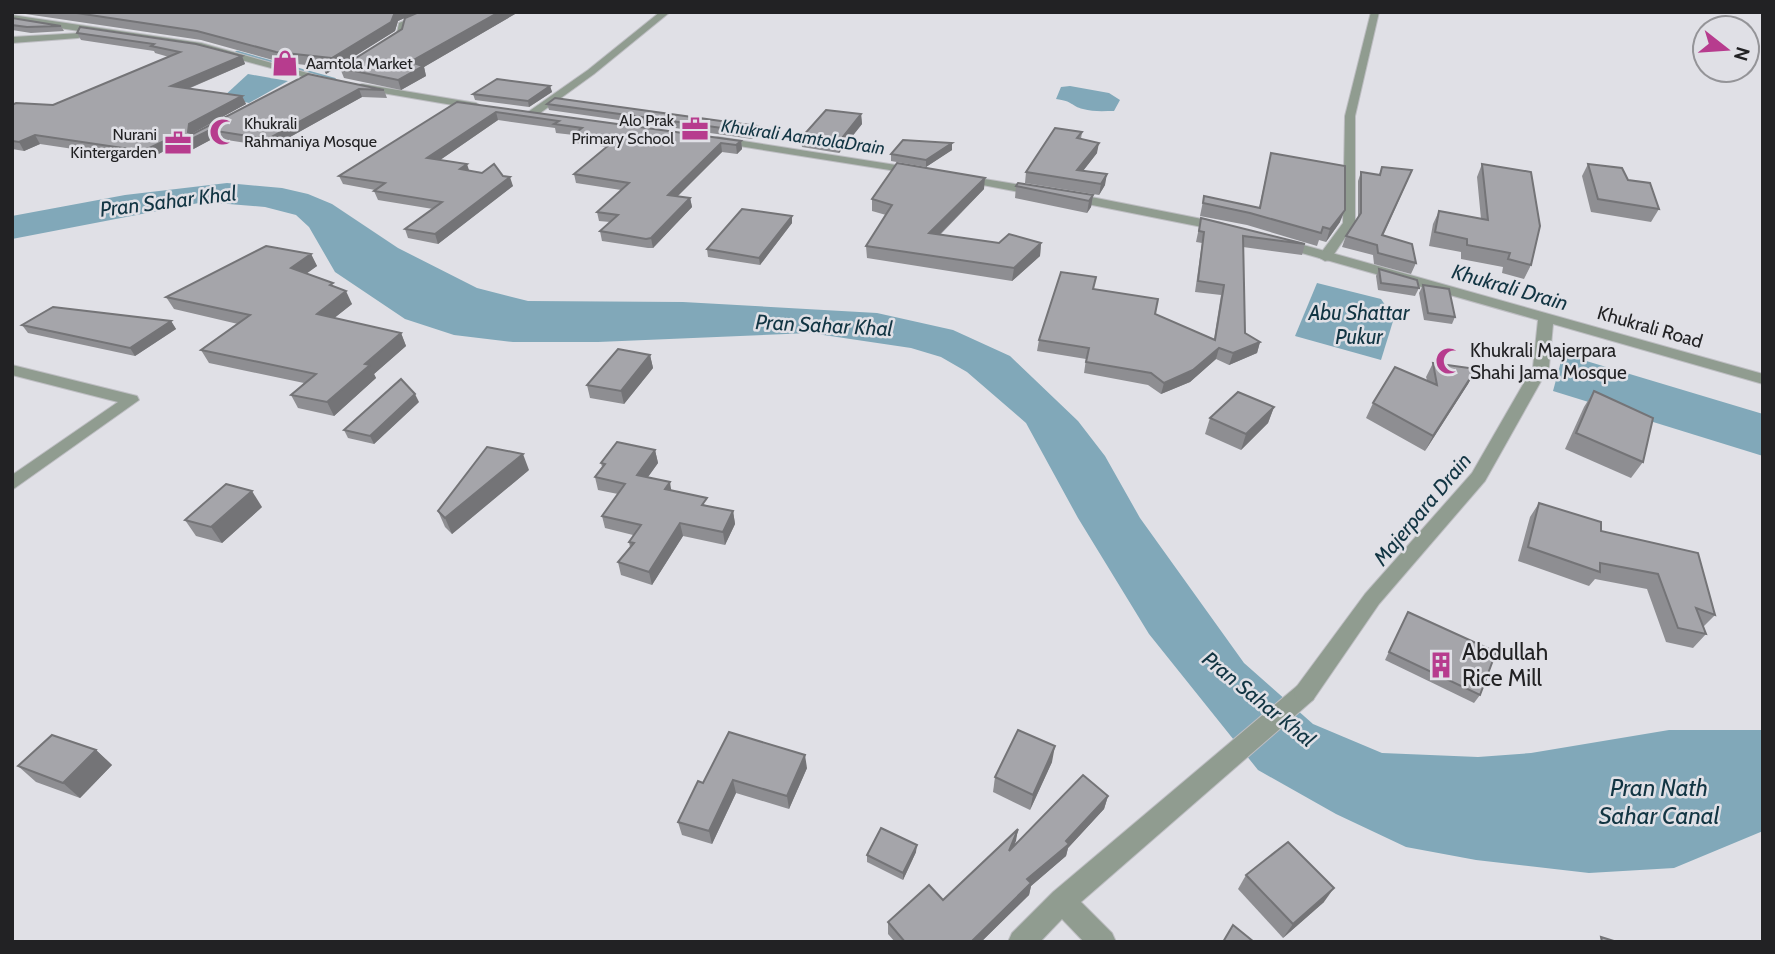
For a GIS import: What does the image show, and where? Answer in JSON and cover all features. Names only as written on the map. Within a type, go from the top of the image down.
[{"type":"street","points":[[380,47],[401,34],[402,25],[433,12]]},
{"type":"street","points":[[533,114],[592,72],[666,12]]},
{"type":"street","points":[[1326,255],[1349,223],[1350,116],[1375,12]]},
{"type":"street","points":[[12,19],[87,27],[201,46],[335,80]]},
{"type":"street","points":[[12,40],[117,33]]},
{"type":"street","points":[[300,81],[311,75]]},
{"type":"street","points":[[354,86],[407,97],[482,107]]},
{"type":"street","points":[[520,112],[546,116]]},
{"type":"street","points":[[711,139],[931,173]]},
{"type":"street","points":[[944,176],[1047,193]]},
{"type":"street","points":[[1060,195],[1233,229]]},
{"type":"street","name":"Khukrali Road","points":[[1272,240],[1763,379]]},
{"type":"street","points":[[1021,942],[1062,901],[1305,693],[1372,600],[1479,477],[1541,367],[1546,317]]},
{"type":"street","points":[[12,370],[131,400],[12,485]]},
{"type":"street","points":[[1062,901],[1103,942]]},
{"type":"water","points":[[248,74],[288,81],[249,103],[223,97]]},
{"type":"water","points":[[1070,86],[1109,93],[1120,100],[1114,111],[1098,111],[1083,109],[1056,99],[1061,87]]},
{"type":"water","name":"Pran Nath Sahar Canal","points":[[227,183],[282,188],[308,194],[332,204],[398,248],[477,288],[528,301],[683,302],[877,313],[953,330],[1010,356],[1078,421],[1105,456],[1140,518],[1244,663],[1313,724],[1382,753],[1478,757],[1531,753],[1669,730],[1763,730],[1763,831],[1674,868],[1589,873],[1476,860],[1406,847],[1336,814],[1258,770],[1149,634],[1078,518],[1026,423],[967,372],[941,357],[911,348],[810,333],[598,342],[513,342],[454,335],[405,319],[335,272],[309,227],[296,215],[265,207],[204,202],[12,239],[12,216],[125,195]]},
{"type":"water","name":"Abu Shattar Pukur","points":[[1317,283],[1381,299],[1394,318],[1381,360],[1295,336]]},
{"type":"water","points":[[1563,354],[1763,414],[1763,456],[1553,391]]},
{"type":"building","points":[[70,12],[395,12],[391,22],[322,64],[331,58],[276,52],[197,31]]},
{"type":"building","points":[[419,12],[499,12],[410,62],[423,66],[398,80],[340,68],[402,29],[405,18]]},
{"type":"building","points":[[12,18],[61,26],[12,25]]},
{"type":"building","points":[[80,27],[196,44],[242,56],[171,86],[242,96],[189,124],[188,132],[193,134],[308,74],[384,90],[359,89],[268,139],[210,130],[181,144],[164,141],[143,151],[35,135],[19,142],[12,141],[12,105],[53,105],[180,52],[151,46],[154,44],[77,33]]},
{"type":"building","points":[[497,79],[550,86],[528,101],[473,94]]},
{"type":"building","points":[[555,98],[757,126],[751,132],[547,104]]},
{"type":"building","points":[[457,102],[741,141],[736,145],[721,143],[668,195],[690,198],[651,238],[646,239],[600,231],[618,215],[597,212],[629,183],[574,174],[615,140],[574,134],[582,128],[554,124],[559,121],[496,112],[427,158],[467,164],[460,169],[482,173],[494,164],[503,176],[510,177],[435,234],[405,229],[442,202],[374,191],[385,183],[339,176]]},
{"type":"building","points":[[826,110],[861,114],[838,143],[801,138]]},
{"type":"building","points":[[1055,128],[1082,132],[1077,138],[1099,143],[1077,170],[1107,174],[1101,184],[1026,172]]},
{"type":"building","points":[[903,140],[952,143],[926,160],[891,154]]},
{"type":"building","points":[[1271,153],[1345,166],[1345,210],[1330,229],[1323,227],[1321,233],[1203,203],[1204,196],[1260,208]]},
{"type":"building","points":[[897,163],[985,178],[929,233],[999,243],[1009,234],[1041,243],[1014,268],[866,246],[892,205],[872,199]]},
{"type":"building","points":[[1482,164],[1531,172],[1540,226],[1531,265],[1508,259],[1510,253],[1467,245],[1467,239],[1435,232],[1439,211],[1488,220]]},
{"type":"building","points":[[1588,164],[1622,168],[1628,180],[1650,183],[1659,209],[1598,199]]},
{"type":"building","points":[[1382,167],[1412,170],[1382,235],[1412,244],[1416,263],[1378,253],[1377,245],[1346,236],[1361,213],[1361,172],[1380,175]]},
{"type":"building","points":[[1018,183],[1093,195],[1089,201],[1016,186]]},
{"type":"building","points":[[742,209],[792,216],[759,258],[707,249]]},
{"type":"building","points":[[1201,218],[1305,244],[1243,236],[1245,333],[1260,342],[1233,353],[1219,348],[1193,370],[1164,383],[1151,373],[1086,362],[1089,348],[1039,340],[1061,272],[1096,277],[1093,289],[1158,299],[1155,314],[1215,340],[1224,285],[1198,281],[1204,232],[1199,231]]},
{"type":"building","points":[[266,246],[311,254],[291,268],[333,283],[330,285],[346,291],[317,314],[401,333],[365,364],[370,365],[327,402],[291,395],[316,374],[201,350],[250,315],[166,297]]},
{"type":"building","points":[[1379,269],[1417,280],[1419,288],[1381,283]]},
{"type":"building","points":[[1423,285],[1449,289],[1455,317],[1428,313]]},
{"type":"building","points":[[53,307],[171,321],[130,348],[22,325]]},
{"type":"building","points":[[618,349],[650,355],[621,391],[587,385]]},
{"type":"building","points":[[1433,363],[1476,369],[1433,436],[1373,403],[1395,367],[1437,385]]},
{"type":"building","points":[[401,379],[415,394],[370,436],[344,430]]},
{"type":"building","points":[[1594,391],[1653,418],[1643,462],[1576,433]]},
{"type":"building","points":[[1238,392],[1274,407],[1246,434],[1210,418]]},
{"type":"building","points":[[617,442],[655,450],[637,475],[670,482],[665,489],[707,498],[702,505],[733,511],[723,532],[680,523],[649,572],[618,562],[634,543],[629,542],[641,525],[602,516],[625,484],[595,477],[605,464],[601,463]]},
{"type":"building","points":[[487,447],[523,454],[445,518],[438,511]]},
{"type":"building","points":[[226,484],[252,491],[211,527],[185,520]]},
{"type":"building","points":[[1539,503],[1601,522],[1601,531],[1698,553],[1715,615],[1696,608],[1706,634],[1678,628],[1658,574],[1600,563],[1600,572],[1528,547]]},
{"type":"building","name":"Abdullah Rice Mill","points":[[1408,612],[1496,652],[1480,695],[1389,652]]},
{"type":"building","points":[[1018,730],[1055,746],[1033,795],[995,777]]},
{"type":"building","points":[[729,732],[805,755],[787,796],[733,780],[709,831],[678,822],[698,781],[703,783]]},
{"type":"building","points":[[52,735],[96,750],[63,783],[18,766]]},
{"type":"building","points":[[1083,775],[1108,796],[1066,841],[1069,844],[1027,879],[1031,883],[971,942],[905,942],[888,922],[929,885],[943,900],[1018,829],[1009,851]]},
{"type":"building","points":[[881,828],[917,845],[903,873],[867,855]]},
{"type":"building","points":[[1288,842],[1334,888],[1293,924],[1246,875]]},
{"type":"building","points":[[1233,925],[1254,942],[1223,942]]},
{"type":"building","points":[[1601,937],[1617,942],[1602,942]]},
{"type":"waterway","name":"Khukrali AamtolaDrain","points":[[237,53],[334,80]]},
{"type":"place","name":"Aamtola Market","points":[[285,63]]},
{"type":"place","name":"Alo Prak Primary School","points":[[695,129]]},
{"type":"place","name":"Khukrali Rahmaniya Mosque","points":[[223,132]]},
{"type":"place","name":"Nurani Kintergarden","points":[[178,143]]},
{"type":"place","name":"Khukrali Majerpara Shahi Jama Mosque","points":[[1449,361]]},
{"type":"place","name":"Abdullah Rice Mill","points":[[1441,665]]},
{"type":"water label","name":"Pran Sahar Khal","points":[[168,201]]},
{"type":"water label","name":"Khukrali Drain","points":[[1510,287]]},
{"type":"water label","name":"Pran Sahar Khal","points":[[824,325]]},
{"type":"water label","name":"Majerpara Drain","points":[[1422,509]]},
{"type":"water label","name":"Pran Sahar Khal","points":[[1259,699]]}]
